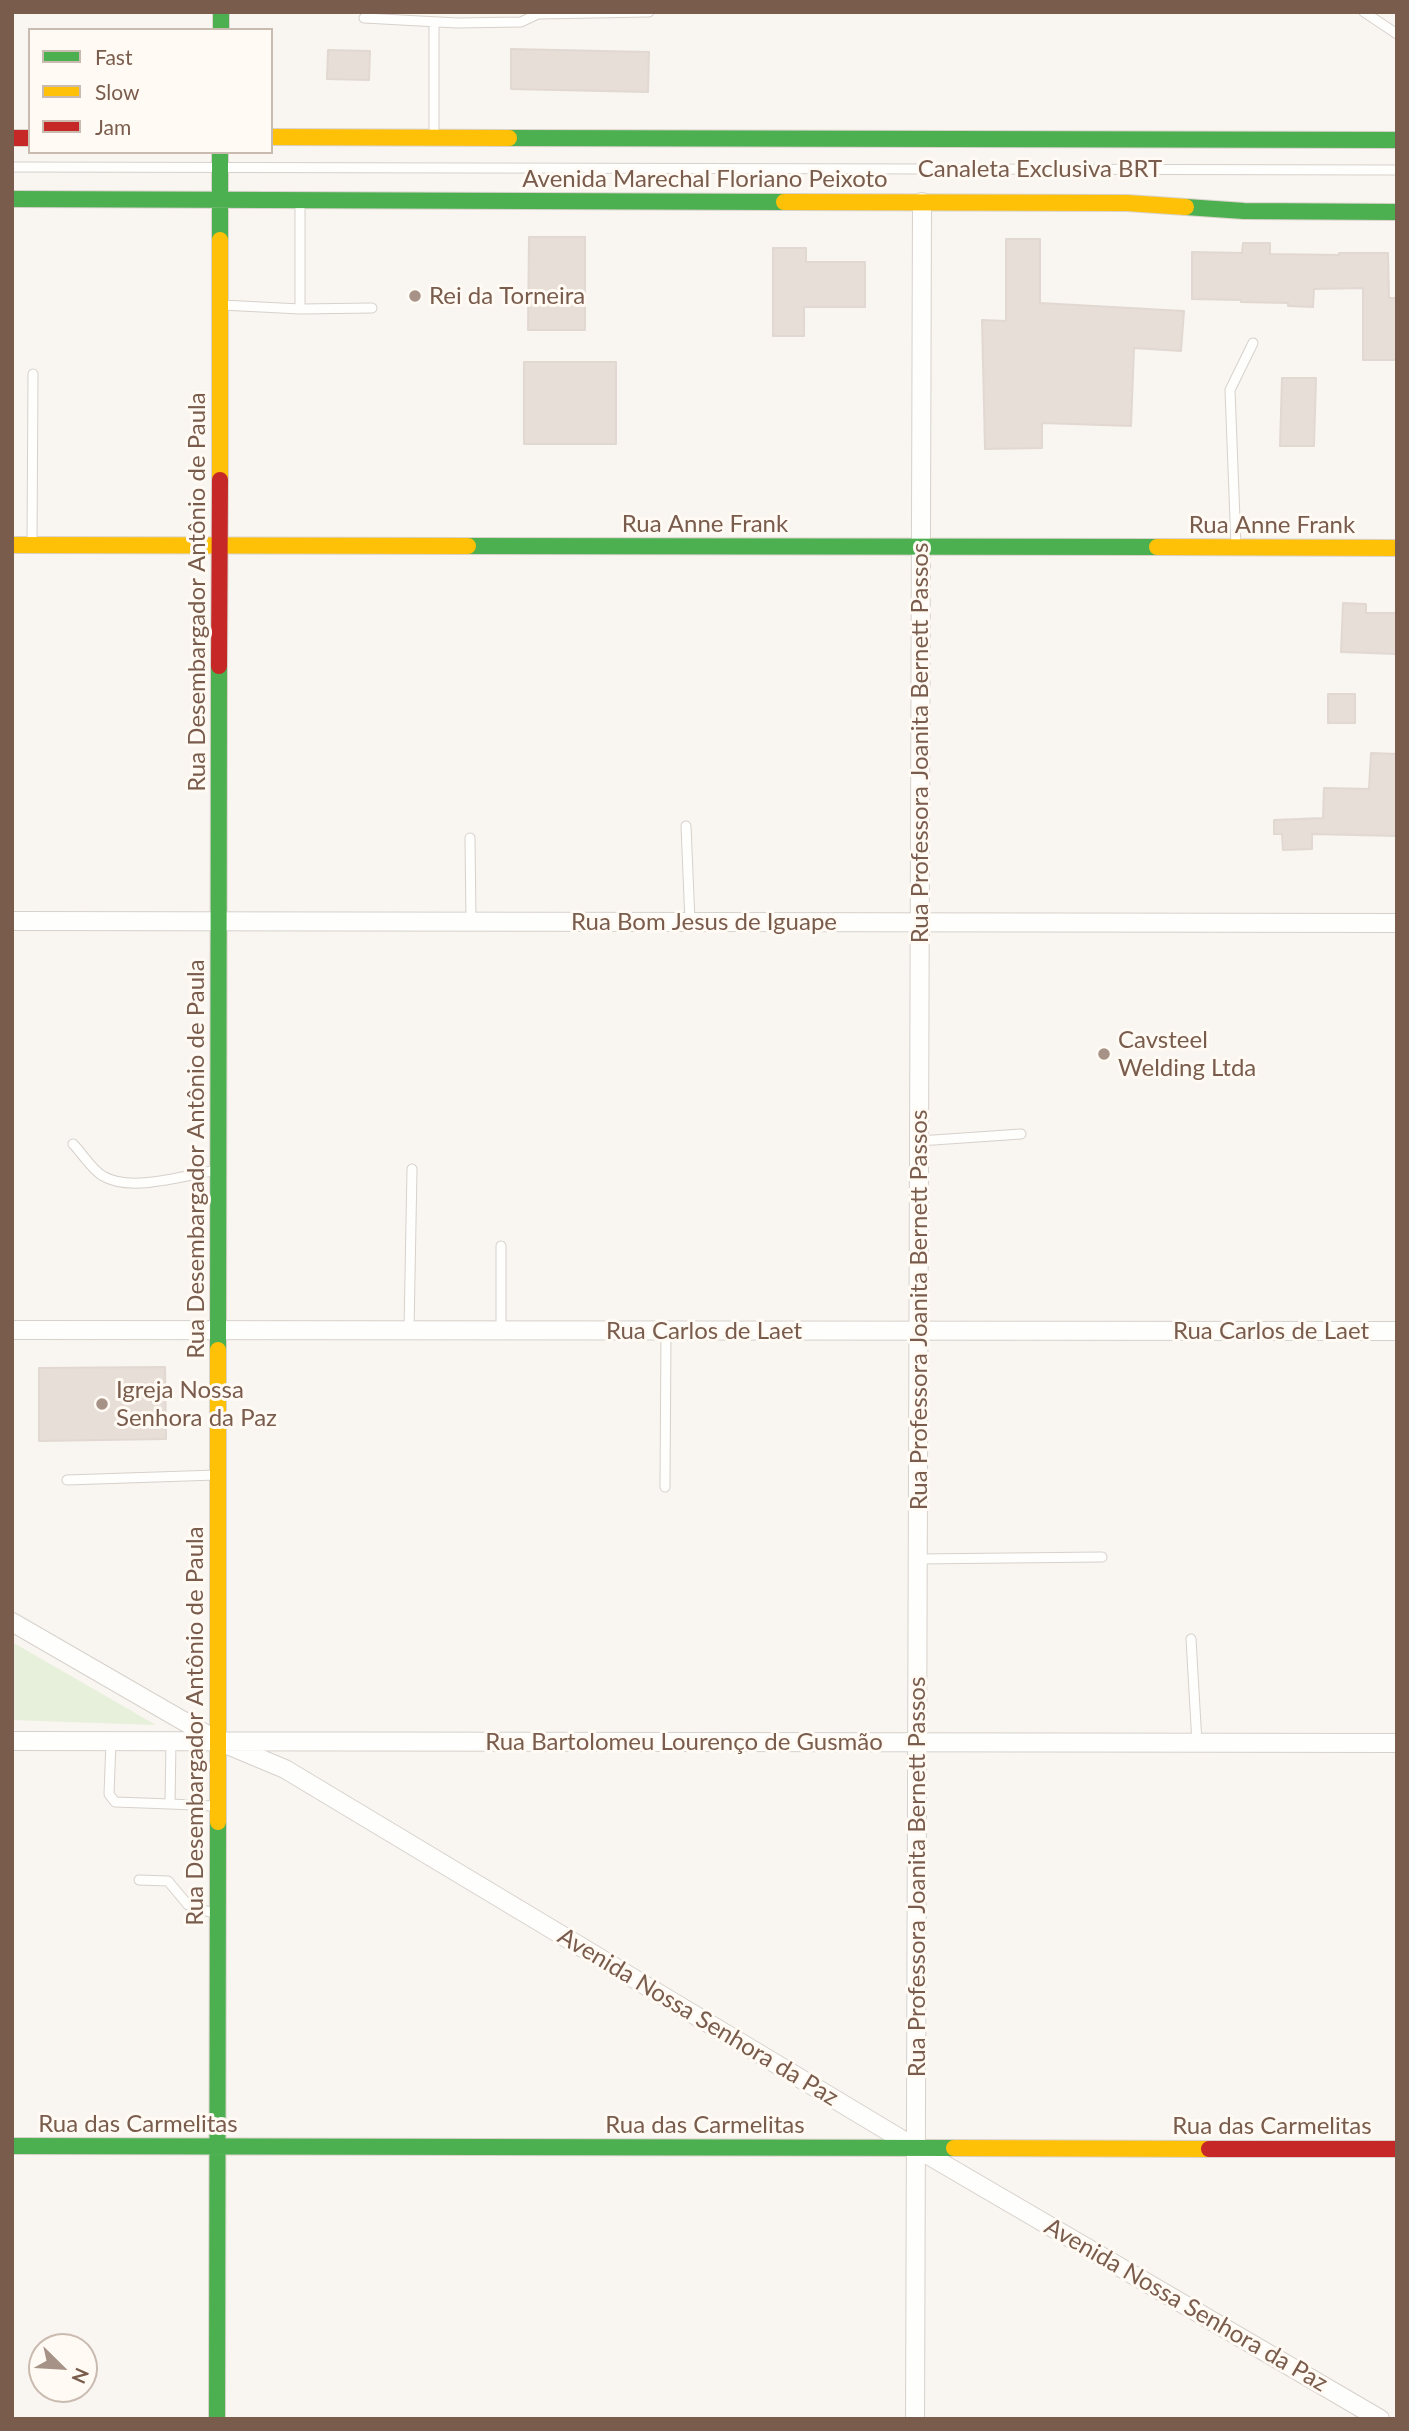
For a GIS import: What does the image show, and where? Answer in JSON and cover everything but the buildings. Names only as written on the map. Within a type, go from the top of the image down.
[{"type":"main road","name":"Avenida Marechal Floriano Peixoto","points":[[273,137],[1397,140]]},
{"type":"main road","name":"Rua Desembargador Antônio de Paula","points":[[217,2419],[220,160]]},
{"type":"main road","name":"Avenida Marechal Floriano Peixoto","points":[[12,199],[1127,203],[1244,211],[1397,212]]},
{"type":"main road","name":"Rua Anne Frank","points":[[12,545],[1397,548]]},
{"type":"main road","name":"Rua das Carmelitas","points":[[12,2146],[1397,2149]]},
{"type":"street","name":"Rua Professora Joanita Bernett Passos","points":[[915,2419],[922,202]]},
{"type":"street","name":"Rua Bom Jesus de Iguape","points":[[12,920],[1397,923]]},
{"type":"street","name":"Rua Carlos de Laet","points":[[12,1330],[1397,1331]]},
{"type":"street","name":"Avenida Nossa Senhora da Paz","points":[[12,1622],[218,1741],[285,1769],[916,2148],[1380,2419]]},
{"type":"street","name":"Rua Bartolomeu Lourenço de Gusmão","points":[[12,1741],[1397,1743]]},
{"type":"lane","points":[[457,12],[457,23]]},
{"type":"lane","points":[[364,18],[457,23],[538,14],[649,12]]},
{"type":"lane","points":[[1364,12],[1397,34]]},
{"type":"lane","points":[[434,22],[435,137]]},
{"type":"lane","name":"Canaleta Exclusiva BRT","points":[[12,167],[220,160],[1397,170]]},
{"type":"lane","points":[[300,200],[300,309]]},
{"type":"lane","points":[[220,304],[300,309],[372,308]]},
{"type":"lane","points":[[1237,548],[1230,390],[1253,342]]},
{"type":"lane","points":[[32,545],[33,374]]},
{"type":"lane","points":[[686,826],[690,922]]},
{"type":"lane","points":[[470,838],[471,922]]},
{"type":"lane","points":[[919,1141],[1021,1134]]},
{"type":"lane","points":[[73,1144],[102,1176],[120,1182],[134,1184],[219,1170]]},
{"type":"lane","points":[[409,1330],[412,1169]]},
{"type":"lane","points":[[501,1246],[501,1331]]},
{"type":"lane","points":[[665,1487],[666,1331]]},
{"type":"lane","points":[[68,1480],[218,1475]]},
{"type":"lane","points":[[918,1559],[1102,1557]]},
{"type":"lane","points":[[1191,1639],[1197,1743]]},
{"type":"lane","points":[[111,1741],[109,1794],[115,1802],[218,1806]]},
{"type":"lane","points":[[170,1804],[172,1741]]},
{"type":"lane","points":[[139,1880],[168,1881],[188,1905],[218,1914]]},
{"type":"green space","points":[[12,1642],[156,1725],[12,1720]]},
{"type":"traffic: fast","points":[[221,12],[221,28]]},
{"type":"traffic: fast","points":[[509,138],[1397,140]]},
{"type":"traffic: fast","points":[[220,154],[220,240]]},
{"type":"traffic: fast","points":[[12,199],[784,202]]},
{"type":"traffic: fast","points":[[1186,207],[1244,211],[1397,212]]},
{"type":"traffic: fast","points":[[468,546],[1157,547]]},
{"type":"traffic: fast","points":[[218,1350],[219,666]]},
{"type":"traffic: fast","points":[[217,2419],[218,1822]]},
{"type":"traffic: fast","points":[[12,2146],[954,2148]]},
{"type":"traffic: slow","points":[[273,137],[509,138]]},
{"type":"traffic: slow","points":[[784,202],[1127,203],[1186,207]]},
{"type":"traffic: slow","points":[[220,240],[220,480]]},
{"type":"traffic: slow","points":[[12,545],[468,546]]},
{"type":"traffic: slow","points":[[1157,547],[1397,548]]},
{"type":"traffic: slow","points":[[218,1350],[218,1822]]},
{"type":"traffic: slow","points":[[954,2148],[1209,2149]]},
{"type":"traffic: jam","points":[[12,138],[28,138]]},
{"type":"traffic: jam","points":[[219,666],[220,480]]},
{"type":"traffic: jam","points":[[1209,2149],[1397,2149]]},
{"type":"place","name":"Rei da Torneira","points":[[415,296]]},
{"type":"place","name":"Cavsteel Welding Ltda","points":[[1104,1054]]},
{"type":"place","name":"Igreja Nossa Senhora da Paz","points":[[102,1404]]}]
